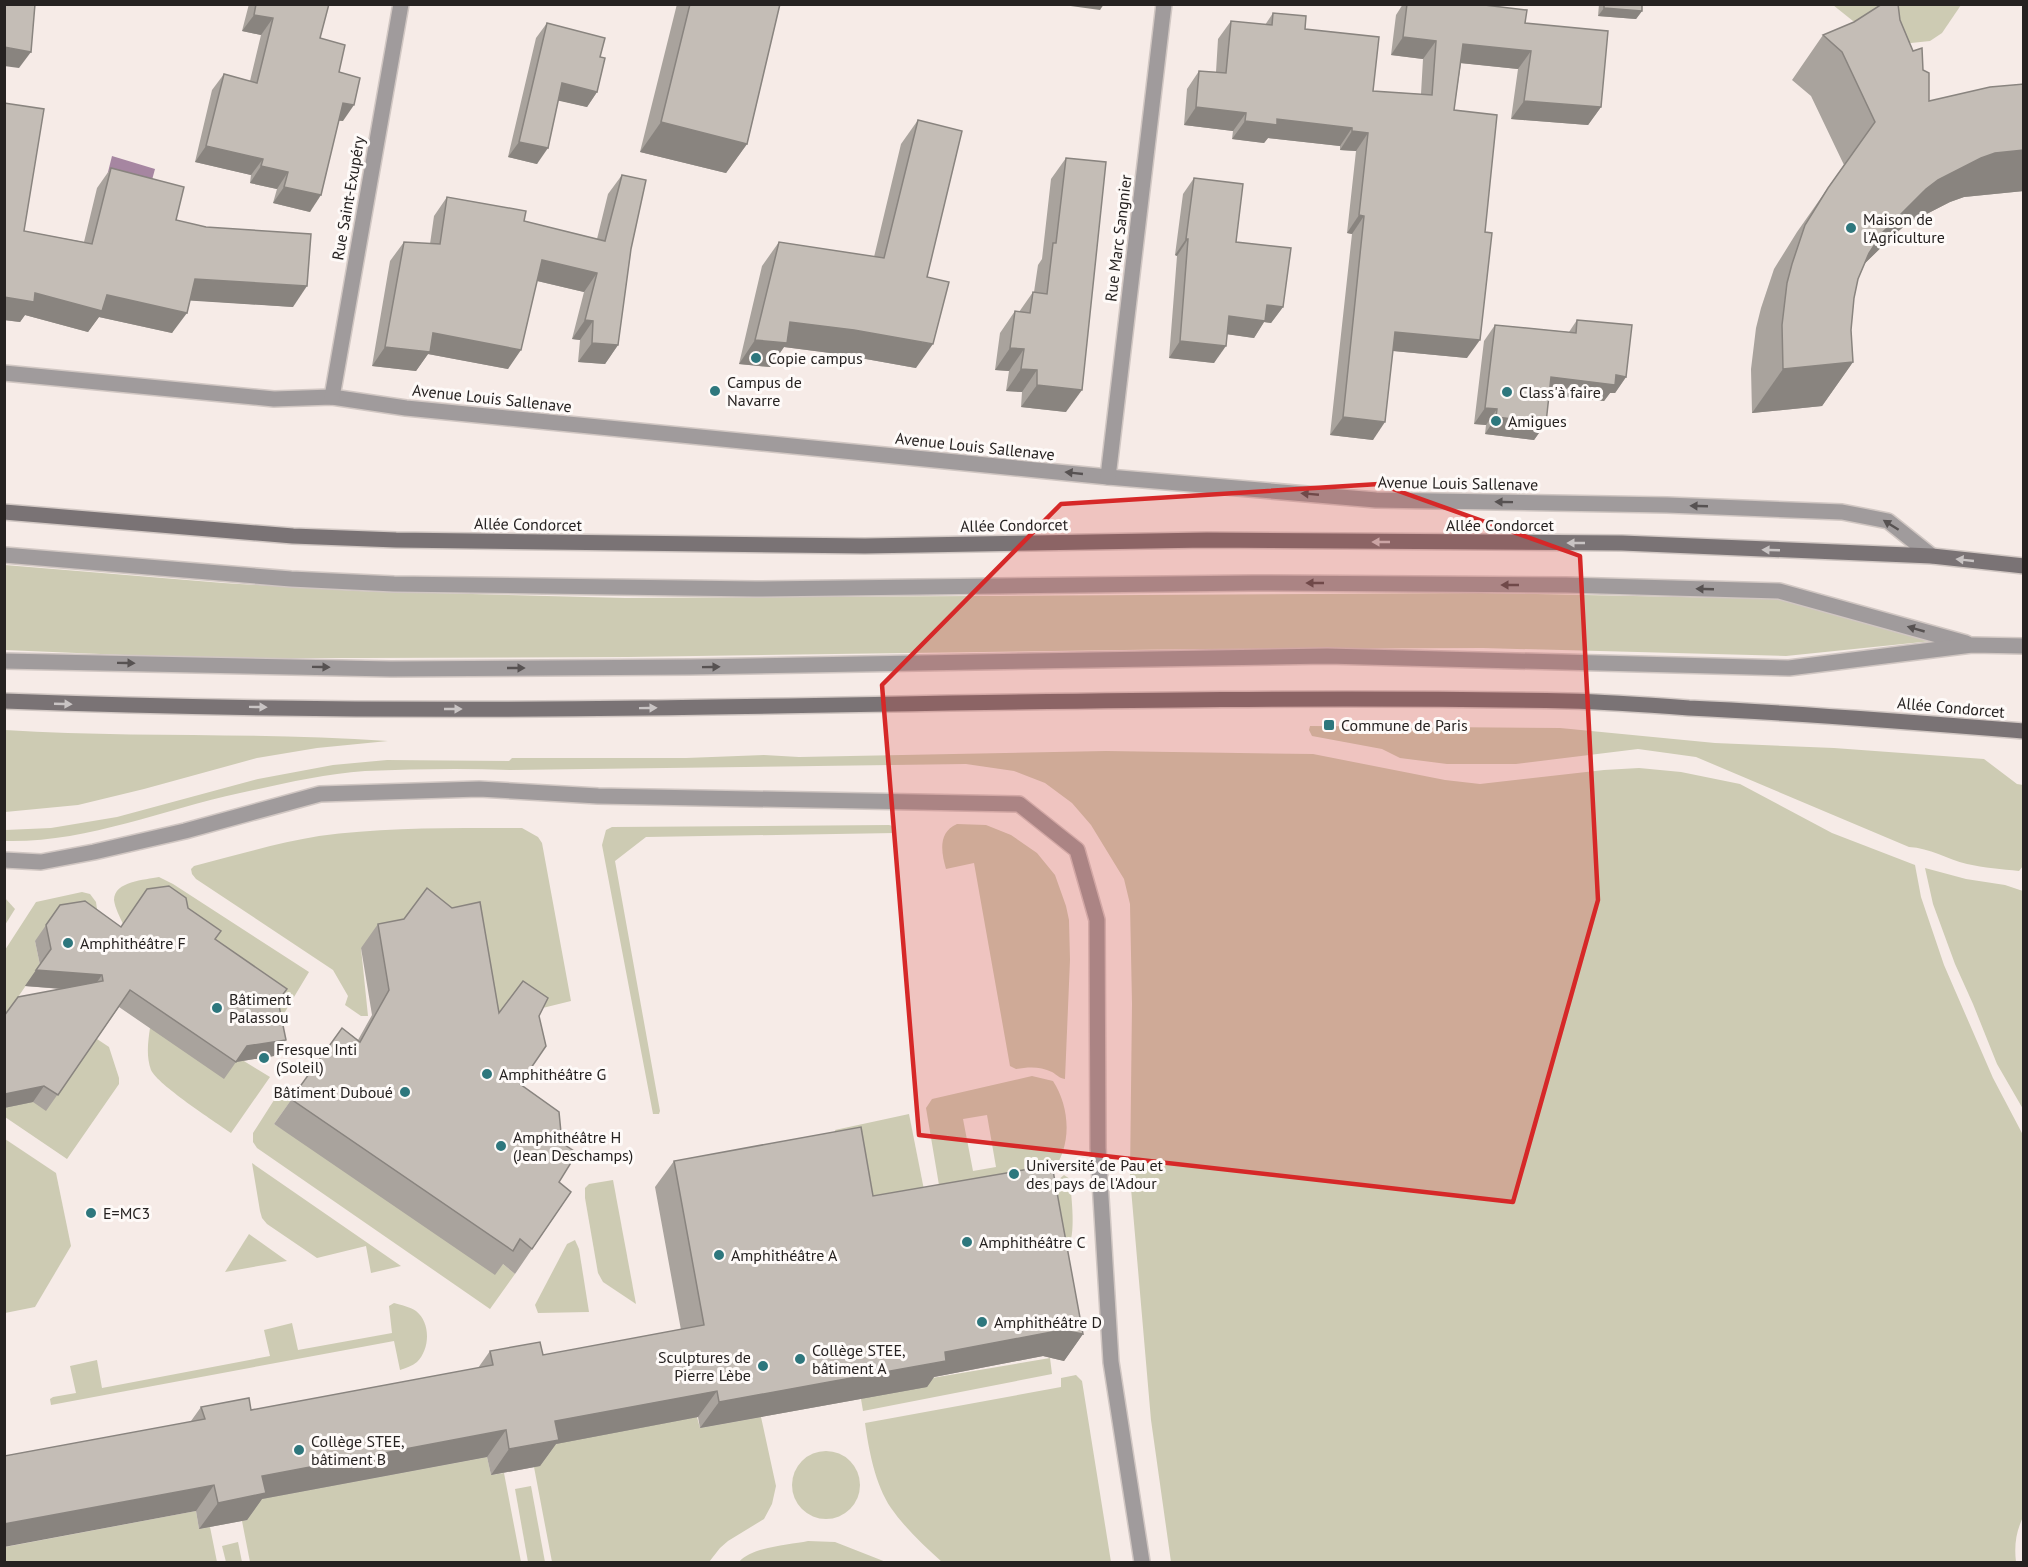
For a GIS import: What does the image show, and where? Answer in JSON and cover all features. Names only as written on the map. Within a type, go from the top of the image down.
[{"type":"main road","name":"Allée Condorcet","points":[[4,512],[293,536],[388,540],[865,546],[1207,540],[1610,543],[1932,556],[2024,566]]},
{"type":"main road","name":"Allée Condorcet","points":[[4,701],[101,705],[393,709],[633,708],[1326,698],[1574,701],[1824,715],[2024,731]]},
{"type":"street","name":"Rue Saint-Exupéry","points":[[332,397],[401,4]]},
{"type":"street","name":"Rue Marc Sangnier","points":[[1108,477],[1164,4]]},
{"type":"street","name":"Avenue Louis Sallenave","points":[[4,373],[274,399],[332,397],[406,408],[1108,477],[1376,500],[1667,505],[1842,512],[1888,521],[1932,556]]},
{"type":"street","points":[[4,555],[291,579],[394,584],[755,589],[1264,583],[1566,585],[1779,591],[1972,645]]},
{"type":"street","points":[[4,661],[403,669],[690,667],[1327,656],[1789,668],[1972,645],[2024,646]]},
{"type":"street","points":[[4,860],[41,862],[94,852],[184,831],[320,794],[479,789],[598,796],[1018,804],[1077,850],[1098,920],[1098,1148],[1112,1362],[1143,1559]]},
{"type":"highlighted area","points":[[1379,484],[1580,556],[1598,900],[1513,1202],[919,1135],[882,685],[1061,504]]},
{"type":"shaded area","points":[[1833,5],[1961,5],[1942,33],[1930,41],[1911,43],[1868,33]]},
{"type":"shaded area","points":[[112,156],[155,169],[149,191],[106,180]]},
{"type":"shaded area","points":[[5,565],[223,583],[359,591],[625,598],[1481,593],[1779,599],[1932,641],[1786,656],[1483,648],[1195,649],[628,657],[196,658],[5,650]]},
{"type":"shaded area","points":[[1310,726],[1560,728],[1715,743],[1834,748],[1984,759],[2017,784],[2023,785],[2023,866],[2019,871],[1980,866],[1960,862],[1924,849],[1909,847],[1696,757],[1638,749],[1516,764],[1447,764],[1400,758],[1382,749],[1312,736]]},
{"type":"shaded area","points":[[5,730],[388,741],[317,748],[257,758],[78,805],[5,812]]},
{"type":"shaded area","points":[[1106,751],[1313,754],[1445,780],[1480,784],[1604,770],[1639,768],[1681,772],[1740,784],[1832,833],[1915,865],[1921,897],[1944,965],[1993,1078],[2023,1135],[2024,1515],[2016,1538],[2016,1562],[1171,1562],[1151,1420],[1130,1177],[1132,1004],[1130,904],[1124,879],[1091,825],[1072,803],[1045,783],[1014,771],[966,764],[438,769],[349,772],[240,793],[65,837],[5,841],[5,830],[51,828],[117,817],[258,779],[333,765],[387,760],[509,761],[512,758],[686,758],[764,755],[799,757]]},
{"type":"shaded area","points":[[957,824],[986,825],[1011,835],[1037,853],[1055,875],[1069,920],[1070,960],[1065,1079],[1043,1069],[1030,1067],[1016,1069],[1010,1066],[974,863],[946,869],[944,863],[942,843],[944,837]]},
{"type":"shaded area","points":[[893,826],[895,833],[646,837],[615,861],[660,1111],[659,1114],[653,1114],[602,845],[606,830],[612,827]]},
{"type":"shaded area","points":[[522,828],[538,837],[542,843],[571,1001],[494,1020],[400,926],[361,948],[368,1016],[361,1016],[345,1005],[348,996],[333,970],[196,879],[191,869],[194,866],[319,836],[394,830]]},
{"type":"shaded area","points":[[1925,868],[2023,891],[2023,1109],[1997,1064],[1955,964],[1933,904]]},
{"type":"shaded area","points":[[159,877],[309,972],[279,1022],[123,924],[116,909],[115,894],[131,882]]},
{"type":"shaded area","points":[[82,892],[90,894],[96,902],[98,916],[35,941],[40,965],[5,1016],[5,950],[36,902]]},
{"type":"shaded area","points":[[5,898],[15,909],[5,925]]},
{"type":"shaded area","points":[[150,1028],[239,1058],[270,1077],[231,1133],[156,1077],[148,1060]]},
{"type":"shaded area","points":[[97,1039],[109,1047],[119,1084],[67,1159],[5,1117],[4,1108],[11,1106]]},
{"type":"shaded area","points":[[1032,1076],[1053,1081],[1063,1104],[1067,1128],[1063,1152],[1058,1163],[1051,1173],[941,1197],[926,1108],[932,1099]],"holes":[[[987,1115],[996,1167],[973,1171],[963,1119]]]},
{"type":"shaded area","points":[[283,1086],[294,1096],[274,1124],[503,1264],[515,1274],[490,1309],[257,1148],[253,1142],[253,1133]]},
{"type":"shaded area","points":[[909,1114],[928,1210],[897,1215],[847,1177],[839,1154],[835,1130]]},
{"type":"shaded area","points":[[5,1139],[56,1173],[71,1246],[35,1307],[5,1313]]},
{"type":"shaded area","points":[[252,1163],[401,1266],[371,1273],[366,1246],[317,1258],[267,1224],[260,1211]]},
{"type":"shaded area","points":[[1064,1175],[1070,1179],[1073,1216],[1072,1235],[1067,1250],[1051,1186]]},
{"type":"shaded area","points":[[613,1180],[636,1304],[603,1282],[598,1273],[585,1188],[589,1184]]},
{"type":"shaded area","points":[[249,1234],[287,1261],[225,1272]]},
{"type":"shaded area","points":[[575,1240],[579,1249],[589,1312],[538,1313],[535,1305],[567,1244]]},
{"type":"shaded area","points":[[394,1303],[408,1307],[421,1316],[427,1336],[421,1357],[411,1366],[400,1370],[394,1341],[51,1405],[50,1399],[53,1397],[76,1393],[70,1366],[97,1360],[102,1388],[270,1356],[264,1330],[292,1323],[298,1350],[392,1333],[389,1306]]},
{"type":"shaded area","points":[[1050,1358],[1052,1374],[863,1411],[861,1399],[926,1379]]},
{"type":"shaded area","points":[[1076,1375],[1082,1381],[1111,1562],[942,1562],[909,1530],[885,1499],[868,1445],[865,1423],[1061,1387],[1061,1378]]},
{"type":"shaded area","points":[[697,1417],[700,1428],[761,1417],[776,1486],[772,1504],[764,1519],[728,1541],[709,1562],[552,1562],[534,1467],[536,1447]]},
{"type":"shaded area","points":[[826,1451],[839,1454],[850,1461],[857,1472],[860,1485],[857,1498],[850,1509],[839,1516],[826,1519],[813,1516],[802,1509],[795,1498],[792,1485],[795,1472],[802,1461],[813,1454]]},
{"type":"shaded area","points":[[487,1457],[491,1475],[504,1473],[521,1562],[250,1562],[242,1521],[247,1520],[244,1502]]},
{"type":"shaded area","points":[[531,1486],[545,1562],[528,1562],[515,1489]]},
{"type":"shaded area","points":[[196,1511],[199,1529],[210,1527],[217,1562],[5,1562],[5,1547]]},
{"type":"shaded area","points":[[808,1541],[835,1542],[886,1562],[739,1562],[761,1550]]},
{"type":"shaded area","points":[[238,1542],[242,1562],[226,1562],[222,1546]]},
{"type":"building","points":[[4,4],[35,4],[31,52],[4,47]]},
{"type":"building","points":[[256,4],[329,4],[320,38],[345,45],[339,72],[360,78],[354,105],[343,103],[321,195],[284,187],[288,172],[261,166],[263,159],[206,146],[224,74],[257,83],[273,18],[254,15]]},
{"type":"building","points":[[690,4],[780,4],[747,144],[661,122]]},
{"type":"building","points":[[1407,4],[1476,4],[1527,10],[1525,23],[1608,31],[1601,107],[1524,101],[1531,51],[1463,44],[1454,110],[1497,115],[1485,232],[1492,233],[1480,340],[1395,332],[1385,422],[1343,417],[1364,216],[1359,215],[1368,133],[1352,131],[1352,128],[1277,119],[1277,125],[1245,121],[1246,113],[1196,107],[1199,71],[1226,73],[1231,21],[1272,25],[1273,13],[1306,16],[1305,29],[1379,37],[1373,91],[1432,95],[1436,41],[1403,37]]},
{"type":"building","points":[[1604,4],[1642,4],[1642,11],[1604,8]]},
{"type":"building","points":[[1882,4],[1898,4],[1900,20],[1913,51],[1922,48],[1923,70],[1929,73],[1929,101],[1990,87],[2024,84],[2024,150],[1995,153],[1938,180],[1883,232],[1869,253],[1858,279],[1851,330],[1853,362],[1783,369],[1782,325],[1787,283],[1805,225],[1875,122],[1842,52],[1823,35],[1854,22]]},
{"type":"building","points":[[547,23],[605,38],[600,57],[605,58],[597,92],[562,83],[548,148],[519,142]]},
{"type":"building","points":[[4,103],[44,109],[24,231],[92,244],[111,168],[184,187],[176,220],[206,227],[311,234],[307,286],[195,279],[187,313],[107,295],[102,311],[35,293],[34,302],[4,297]]},
{"type":"building","points":[[918,120],[962,131],[927,277],[949,282],[933,344],[854,330],[790,322],[787,343],[755,340],[779,242],[884,258]]},
{"type":"building","points":[[1066,158],[1106,162],[1082,390],[1037,385],[1037,370],[1021,369],[1024,349],[1010,348],[1015,311],[1030,313],[1033,292],[1047,294],[1053,243],[1056,243]]},
{"type":"building","points":[[622,175],[646,180],[631,249],[618,345],[592,343],[593,321],[585,320],[597,273],[542,260],[521,350],[433,333],[430,352],[385,347],[404,242],[440,244],[447,197],[526,211],[524,221],[605,241]]},
{"type":"building","points":[[1194,178],[1243,184],[1236,242],[1291,248],[1283,307],[1267,305],[1265,321],[1229,316],[1226,346],[1180,341],[1188,239],[1186,239]]},
{"type":"building","points":[[1577,320],[1632,325],[1626,377],[1616,375],[1615,385],[1551,377],[1546,423],[1496,417],[1497,409],[1485,408],[1495,325],[1576,333]]},
{"type":"building","name":"Bâtiment Palassou","points":[[169,886],[186,898],[188,908],[221,931],[215,939],[287,989],[278,1001],[286,1040],[247,1046],[236,1062],[130,990],[58,1095],[44,1086],[5,1094],[4,1016],[18,997],[103,981],[102,975],[36,970],[51,949],[46,925],[60,905],[85,901],[121,927],[147,889]]},
{"type":"building","name":"Bâtiment Duboué","points":[[427,888],[452,908],[480,902],[499,1013],[523,981],[548,998],[539,1016],[546,1046],[520,1084],[559,1112],[562,1143],[577,1153],[559,1182],[571,1192],[532,1249],[520,1239],[513,1251],[291,1099],[342,1028],[360,1042],[389,990],[378,924],[404,919]]},
{"type":"building","points":[[861,1127],[873,1196],[1052,1165],[1083,1334],[1062,1330],[945,1352],[946,1361],[719,1402],[717,1391],[555,1421],[559,1440],[509,1449],[506,1430],[262,1476],[266,1493],[218,1503],[214,1485],[4,1524],[4,1456],[205,1419],[201,1407],[249,1398],[251,1410],[493,1365],[490,1351],[540,1342],[543,1355],[704,1325],[674,1161]]},
{"type":"place","name":"Maison de l'Agriculture","points":[[1851,228]]},
{"type":"place","name":"Copie campus","points":[[756,358]]},
{"type":"place","name":"Campus de Navarre","points":[[715,391]]},
{"type":"place","name":"Class'à faire","points":[[1507,392]]},
{"type":"place","name":"Amigues","points":[[1496,421]]},
{"type":"place","name":"Commune de Paris","points":[[1329,725]]},
{"type":"place","name":"Amphithéâtre F","points":[[68,943]]},
{"type":"place","name":"Bâtiment Palassou","points":[[217,1008]]},
{"type":"place","name":"Fresque Inti (Soleil)","points":[[264,1058]]},
{"type":"place","name":"Amphithéâtre G","points":[[487,1074]]},
{"type":"place","name":"Bâtiment Duboué","points":[[405,1092]]},
{"type":"place","name":"Amphithéâtre H (Jean Deschamps)","points":[[501,1146]]},
{"type":"place","name":"Université de Pau et des pays de l'Adour","points":[[1014,1174]]},
{"type":"place","name":"E=MC3","points":[[91,1213]]},
{"type":"place","name":"Amphithéâtre C","points":[[967,1242]]},
{"type":"place","name":"Amphithéâtre A","points":[[719,1255]]},
{"type":"place","name":"Amphithéâtre D","points":[[982,1322]]},
{"type":"place","name":"Collège STEE, bâtiment A","points":[[800,1359]]},
{"type":"place","name":"Sculptures de Pierre Lèbe","points":[[763,1366]]},
{"type":"place","name":"Collège STEE, bâtiment B","points":[[299,1450]]}]
